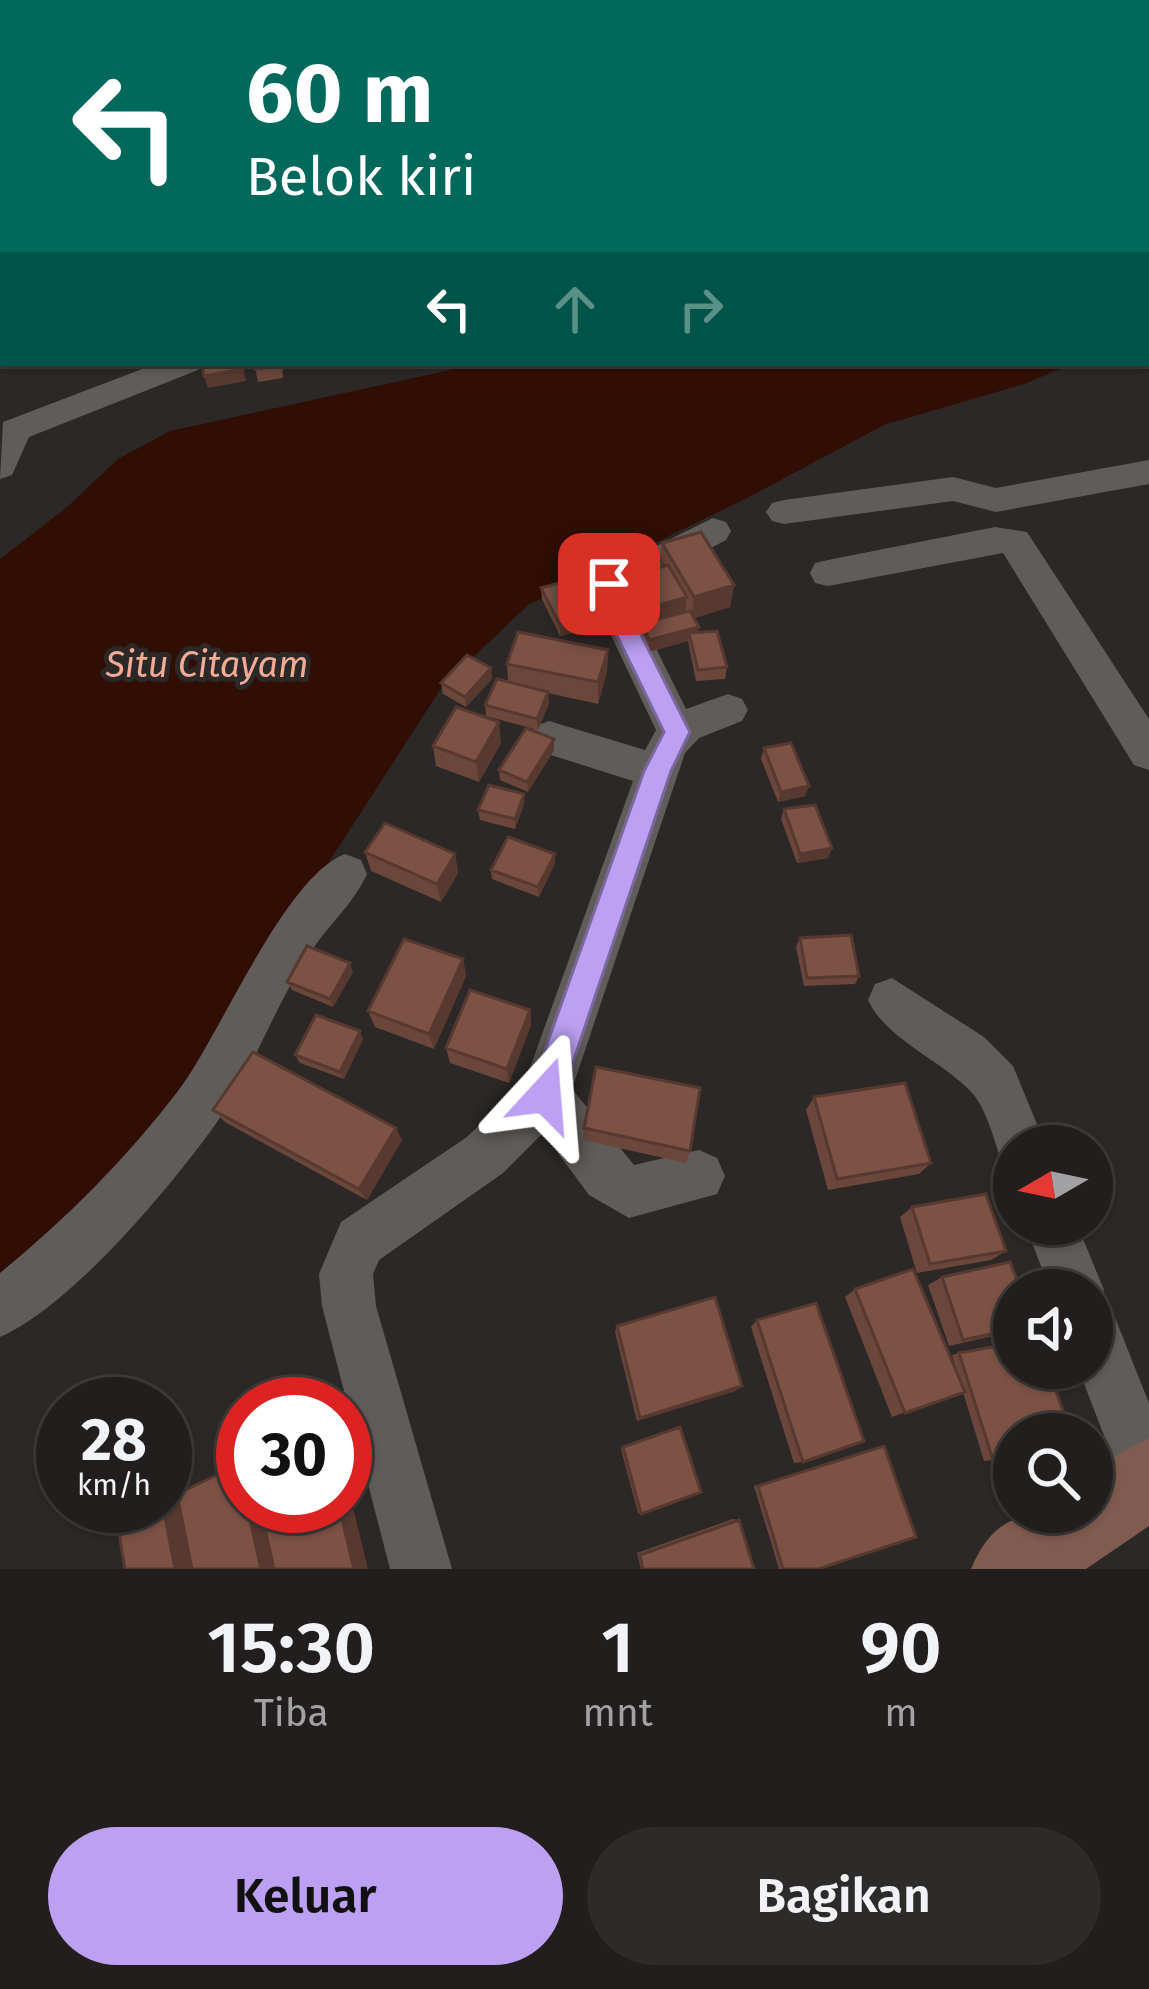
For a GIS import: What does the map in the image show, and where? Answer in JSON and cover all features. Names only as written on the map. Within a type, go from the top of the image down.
[{"type":"main road","points":[[1012,1569],[1149,1477]]},
{"type":"street","points":[[0,467],[15,430],[179,366]]},
{"type":"street","points":[[784,512],[953,489],[995,500],[1149,472]]},
{"type":"street","points":[[667,751],[607,586],[713,531]]},
{"type":"street","points":[[828,573],[995,540],[1014,541],[1149,753]]},
{"type":"street","points":[[421,1569],[349,1306],[346,1274],[360,1240],[485,1155],[545,1095],[667,751],[728,710]]},
{"type":"street","points":[[549,738],[667,751]]},
{"type":"street","points":[[0,1309],[87,1236],[198,1106],[292,940],[345,874]]},
{"type":"street","points":[[892,1000],[967,1054],[996,1083],[1013,1125]]},
{"type":"street","points":[[545,1095],[608,1177],[629,1192],[699,1176]]},
{"type":"street","points":[[1113,1384],[1149,1477]]},
{"type":"water","name":"Situ Citayam","points":[[468,366],[1066,366],[1027,383],[884,425],[528,605],[442,687],[135,1162],[0,1279],[0,559],[66,508],[118,459],[170,431]]},
{"type":"building","points":[[202,366],[243,369],[204,376]]},
{"type":"building","points":[[701,532],[734,585],[694,597],[662,543]]},
{"type":"building","points":[[658,557],[664,566],[624,581],[617,569]]},
{"type":"building","points":[[668,565],[687,597],[642,610],[624,578]]},
{"type":"building","points":[[572,579],[592,615],[560,625],[541,588]]},
{"type":"building","points":[[690,611],[699,627],[649,640],[641,623]]},
{"type":"building","points":[[717,631],[727,667],[698,670],[689,633]]},
{"type":"building","points":[[518,632],[608,650],[598,682],[507,664]]},
{"type":"building","points":[[467,655],[491,668],[465,697],[441,683]]},
{"type":"building","points":[[497,679],[548,692],[537,719],[485,705]]},
{"type":"building","points":[[456,707],[499,722],[476,762],[433,746]]},
{"type":"building","points":[[526,728],[554,739],[527,782],[499,770]]},
{"type":"building","points":[[791,743],[809,786],[781,792],[764,748]]},
{"type":"building","points":[[489,785],[524,794],[515,819],[478,810]]},
{"type":"building","points":[[815,805],[832,848],[800,854],[784,809]]},
{"type":"building","points":[[385,823],[455,854],[437,884],[365,852]]},
{"type":"building","points":[[508,837],[555,854],[538,887],[491,870]]},
{"type":"building","points":[[851,935],[859,976],[807,978],[800,938]]},
{"type":"building","points":[[404,939],[463,959],[429,1034],[368,1011]]},
{"type":"building","points":[[307,946],[350,963],[330,999],[287,982]]},
{"type":"building","points":[[470,990],[530,1010],[507,1069],[446,1048]]},
{"type":"building","points":[[316,1015],[360,1031],[340,1072],[295,1055]]},
{"type":"building","points":[[253,1052],[396,1128],[359,1189],[213,1110]]},
{"type":"building","points":[[596,1067],[700,1088],[690,1151],[584,1128]]},
{"type":"building","points":[[905,1083],[931,1163],[837,1179],[814,1097]]},
{"type":"building","points":[[986,1194],[993,1214],[993,1245],[1004,1245],[1006,1251],[930,1264],[912,1207]]},
{"type":"building","points":[[1010,1262],[1013,1269],[993,1269],[993,1334],[963,1340],[942,1277]]},
{"type":"building","points":[[913,1269],[965,1392],[905,1413],[855,1289]]},
{"type":"building","points":[[715,1297],[742,1386],[640,1418],[617,1326]]},
{"type":"building","points":[[816,1303],[864,1441],[803,1462],[757,1320]]},
{"type":"building","points":[[993,1347],[993,1389],[1055,1389],[1064,1413],[993,1413],[993,1460],[959,1353]]},
{"type":"building","points":[[680,1427],[701,1492],[641,1514],[623,1447]]},
{"type":"building","points":[[884,1446],[916,1537],[818,1569],[783,1569],[758,1486]]},
{"type":"building","points":[[216,1475],[216,1533],[253,1533],[261,1569],[192,1569],[185,1533],[192,1533],[192,1487]]},
{"type":"building","points":[[739,1520],[754,1569],[643,1569],[640,1555]]},
{"type":"building","points":[[119,1533],[168,1533],[175,1569],[125,1569]]},
{"type":"building","points":[[266,1533],[345,1533],[354,1569],[274,1569]]},
{"type":"route","points":[[545,1095],[657,771],[677,732],[612,601],[609,584]]}]
